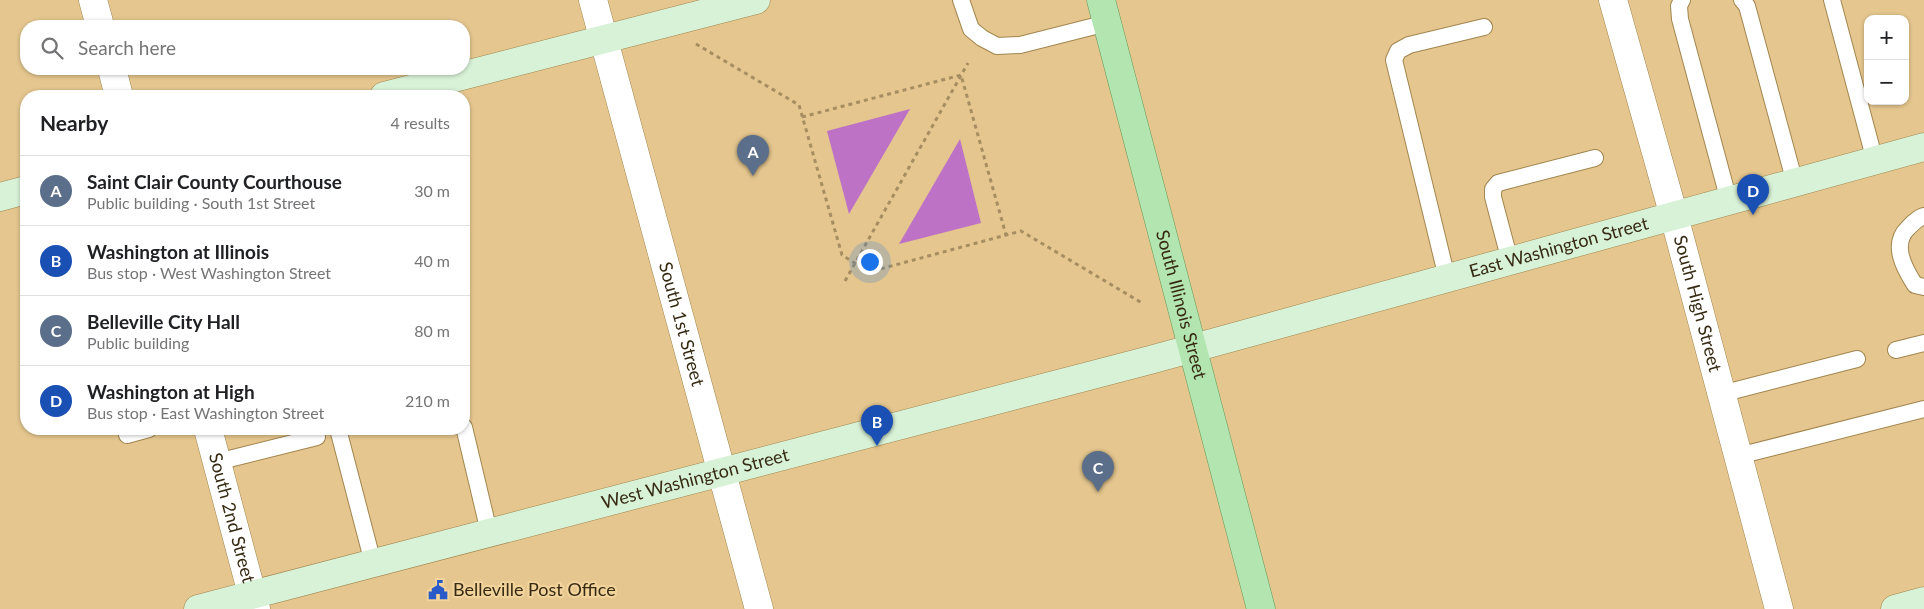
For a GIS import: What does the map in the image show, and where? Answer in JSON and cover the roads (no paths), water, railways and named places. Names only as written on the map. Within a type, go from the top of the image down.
[{"type":"main road","points":[[470,74],[756,0]]},
{"type":"main road","name":"South Illinois Street","points":[[1104,12],[1261,609]]},
{"type":"main road","points":[[407,90],[465,75]]},
{"type":"main road","name":"East Washington Street","points":[[1192,348],[1924,148]]},
{"type":"main road","points":[[0,197],[20,192]]},
{"type":"main road","name":"West Washington Street","points":[[198,609],[254,602],[373,563],[1192,348]]},
{"type":"main road","points":[[1895,609],[1924,601]]},
{"type":"street","points":[[93,0],[98,20]]},
{"type":"street","name":"South 1st Street","points":[[593,0],[759,609]]},
{"type":"street","name":"South High Street","points":[[1612,0],[1674,216],[1779,609]]},
{"type":"street","points":[[114,75],[117,90]]},
{"type":"street","name":"South 2nd Street","points":[[210,435],[254,602]]},
{"type":"lane","points":[[961,0],[971,29],[982,38],[997,46],[1020,45],[1104,12]]},
{"type":"lane","points":[[1682,0],[1679,6],[1680,19],[1730,201]]},
{"type":"lane","points":[[1742,0],[1747,6],[1795,183]]},
{"type":"lane","points":[[1832,0],[1875,161]]},
{"type":"lane","points":[[1447,278],[1394,60],[1398,51],[1409,44],[1484,27]]},
{"type":"lane","points":[[1510,261],[1493,198],[1493,189],[1498,182],[1594,158]]},
{"type":"lane","points":[[1924,216],[1918,218],[1902,234],[1899,250],[1907,272],[1915,285],[1924,287]]},
{"type":"lane","points":[[1896,350],[1924,343]]},
{"type":"lane","points":[[1721,394],[1857,359]]},
{"type":"lane","points":[[1738,456],[1924,409]]},
{"type":"lane","points":[[340,435],[373,563]]},
{"type":"lane","points":[[466,435],[489,532]]},
{"type":"lane","points":[[217,462],[317,437]]},
{"type":"place","name":"Saint Clair County Courthouse","points":[[753,176]]},
{"type":"place","name":"Washington at High","points":[[1753,215]]},
{"type":"place","name":"Washington at Illinois","points":[[877,446]]},
{"type":"place","name":"Belleville City Hall","points":[[1098,492]]},
{"type":"place","name":"Belleville Post Office","points":[[438,590]]}]
